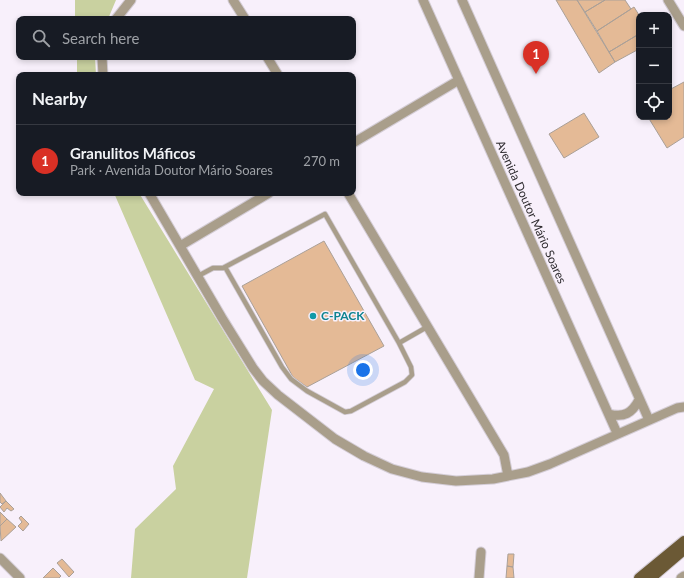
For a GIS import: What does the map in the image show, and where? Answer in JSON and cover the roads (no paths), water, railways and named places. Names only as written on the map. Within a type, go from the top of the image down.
[{"type":"main road","points":[[639,578],[684,541]]},
{"type":"main road","points":[[651,578],[684,550]]},
{"type":"street","points":[[118,16],[131,0]]},
{"type":"street","points":[[233,0],[243,16]]},
{"type":"street","name":"Avenida Doutor Mário Soares","points":[[423,0],[617,433]]},
{"type":"street","name":"Avenida Doutor Mário Soares","points":[[462,0],[649,420]]},
{"type":"street","points":[[668,0],[684,26]]},
{"type":"street","points":[[102,60],[103,72]]},
{"type":"street","points":[[269,60],[276,72]]},
{"type":"street","points":[[356,141],[459,80]]},
{"type":"street","points":[[151,196],[253,368],[263,380],[278,395],[335,439],[364,456],[392,469],[422,477],[456,481],[493,479],[528,472],[550,464],[617,433],[677,408],[684,407]]},
{"type":"street","points":[[180,246],[264,196]]},
{"type":"street","points":[[350,196],[504,455],[508,476]]},
{"type":"street","points":[[609,414],[616,416],[630,412],[639,400]]},
{"type":"street","points":[[479,578],[481,552]]},
{"type":"street","points":[[0,558],[20,578]]},
{"type":"lane","points":[[198,276],[213,268],[225,267],[325,214],[399,343],[411,367],[412,375],[406,382],[351,411],[345,412],[308,391],[291,379],[282,367],[225,267]]},
{"type":"lane","points":[[399,343],[427,327]]},
{"type":"place","name":"Granulitos Máficos","points":[[536,74]]},
{"type":"place","name":"C-PACK","points":[[313,316]]}]
